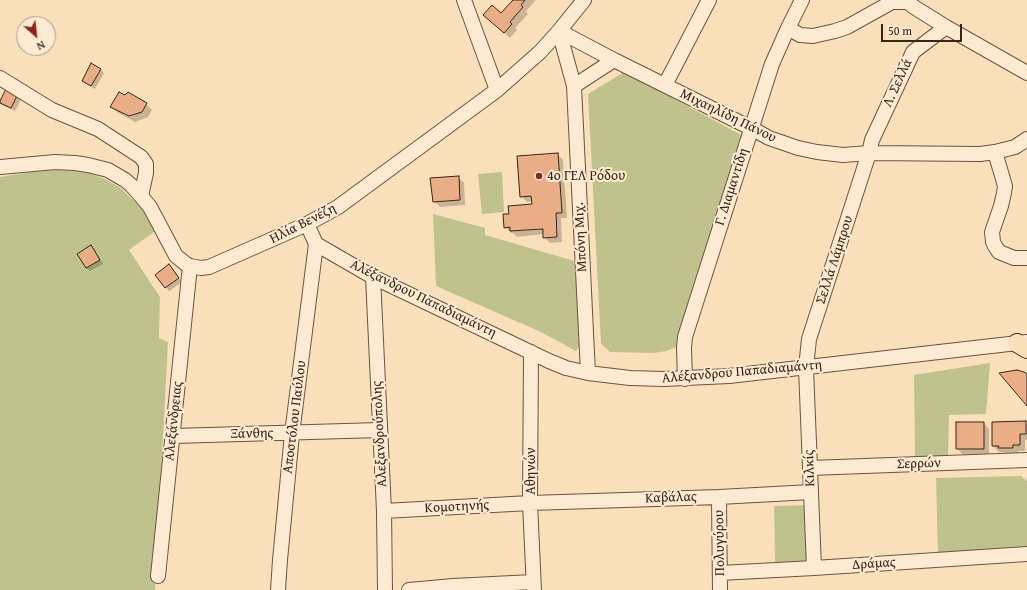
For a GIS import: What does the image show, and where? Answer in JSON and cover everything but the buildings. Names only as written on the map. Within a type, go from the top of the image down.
[{"type":"street","points":[[464,0],[496,90]]},
{"type":"street","name":"Ηλία Βενέζη","points":[[190,266],[201,268],[215,265],[307,224],[338,207],[496,90],[540,52],[584,0]]},
{"type":"street","points":[[665,85],[709,0]]},
{"type":"street","name":"Γ. Διαμαντίδη","points":[[685,379],[684,337],[772,64],[802,0]]},
{"type":"street","points":[[788,28],[800,35],[813,36],[847,27],[892,2],[911,2],[946,27],[1027,73]]},
{"type":"street","name":"Λ. Σελλά","points":[[869,153],[872,140],[913,52],[946,27]]},
{"type":"street","name":"Μιχαηλίδη Πάνου","points":[[559,30],[614,60],[769,138],[798,148],[843,155],[869,153],[980,154],[1015,147],[1027,139]]},
{"type":"street","name":"Μπόνη Μιχ.","points":[[559,30],[574,86],[588,373]]},
{"type":"street","points":[[574,86],[614,60]]},
{"type":"street","points":[[0,78],[52,110],[98,129],[141,157],[146,164],[146,173],[141,196]]},
{"type":"street","points":[[995,152],[1004,186],[1004,193],[992,232],[993,242],[999,252],[1014,258],[1027,258]]},
{"type":"street","name":"Σελλά Λάμπρου","points":[[806,368],[809,339],[869,153]]},
{"type":"street","points":[[0,167],[55,162],[75,163],[108,170],[132,186],[141,196],[150,207],[176,256],[190,266]]},
{"type":"street","points":[[307,224],[316,244]]},
{"type":"street","name":"Αλέξανδρου Παπαδιαμάντη","points":[[316,244],[373,277],[531,352],[566,368],[588,373],[630,378],[685,379],[728,376],[1024,345]]},
{"type":"street","name":"Αποστόλου Παύλου","points":[[278,590],[292,434],[316,244]]},
{"type":"street","name":"Αλεξάνδρειας","points":[[158,576],[190,266]]},
{"type":"street","name":"Αλεξανδρούπολης","points":[[373,277],[384,511],[385,590]]},
{"type":"street","name":"Αθηνών","points":[[531,352],[530,503],[533,586]]},
{"type":"street","name":"Κιλκίς","points":[[806,368],[814,568]]},
{"type":"street","name":"Ξάνθης","points":[[173,436],[292,434],[380,430]]},
{"type":"street","name":"Σερρών","points":[[810,468],[1027,460]]},
{"type":"street","name":"Καβάλας","points":[[530,503],[719,497],[811,492]]},
{"type":"street","name":"Πολυγύρου","points":[[719,497],[720,590]]},
{"type":"street","name":"Κομοτηνής","points":[[384,511],[530,503]]},
{"type":"street","name":"Δράμας","points":[[720,573],[1027,554]]},
{"type":"street","points":[[409,590],[533,586]]},
{"type":"green space","points":[[624,72],[745,137],[679,346],[666,351],[654,353],[610,352],[601,344],[588,94]]},
{"type":"green space","points":[[58,170],[89,173],[105,179],[119,187],[142,208],[154,232],[129,250],[160,297],[159,338],[168,342],[155,590],[0,590],[0,177],[30,172]]},
{"type":"green space","points":[[502,172],[504,212],[482,214],[478,174]]},
{"type":"green space","points":[[433,214],[485,228],[485,235],[578,262],[585,337],[576,351],[541,332],[436,286]]},
{"type":"green space","points":[[990,363],[986,414],[949,415],[948,458],[915,458],[914,375]]},
{"type":"green space","points":[[1021,476],[1027,481],[1027,550],[938,555],[936,478]]},
{"type":"green space","points":[[809,505],[810,562],[775,563],[774,506]]},
{"type":"place","name":"4ο ΓΕΛ Ρόδου","points":[[539,176]]}]
